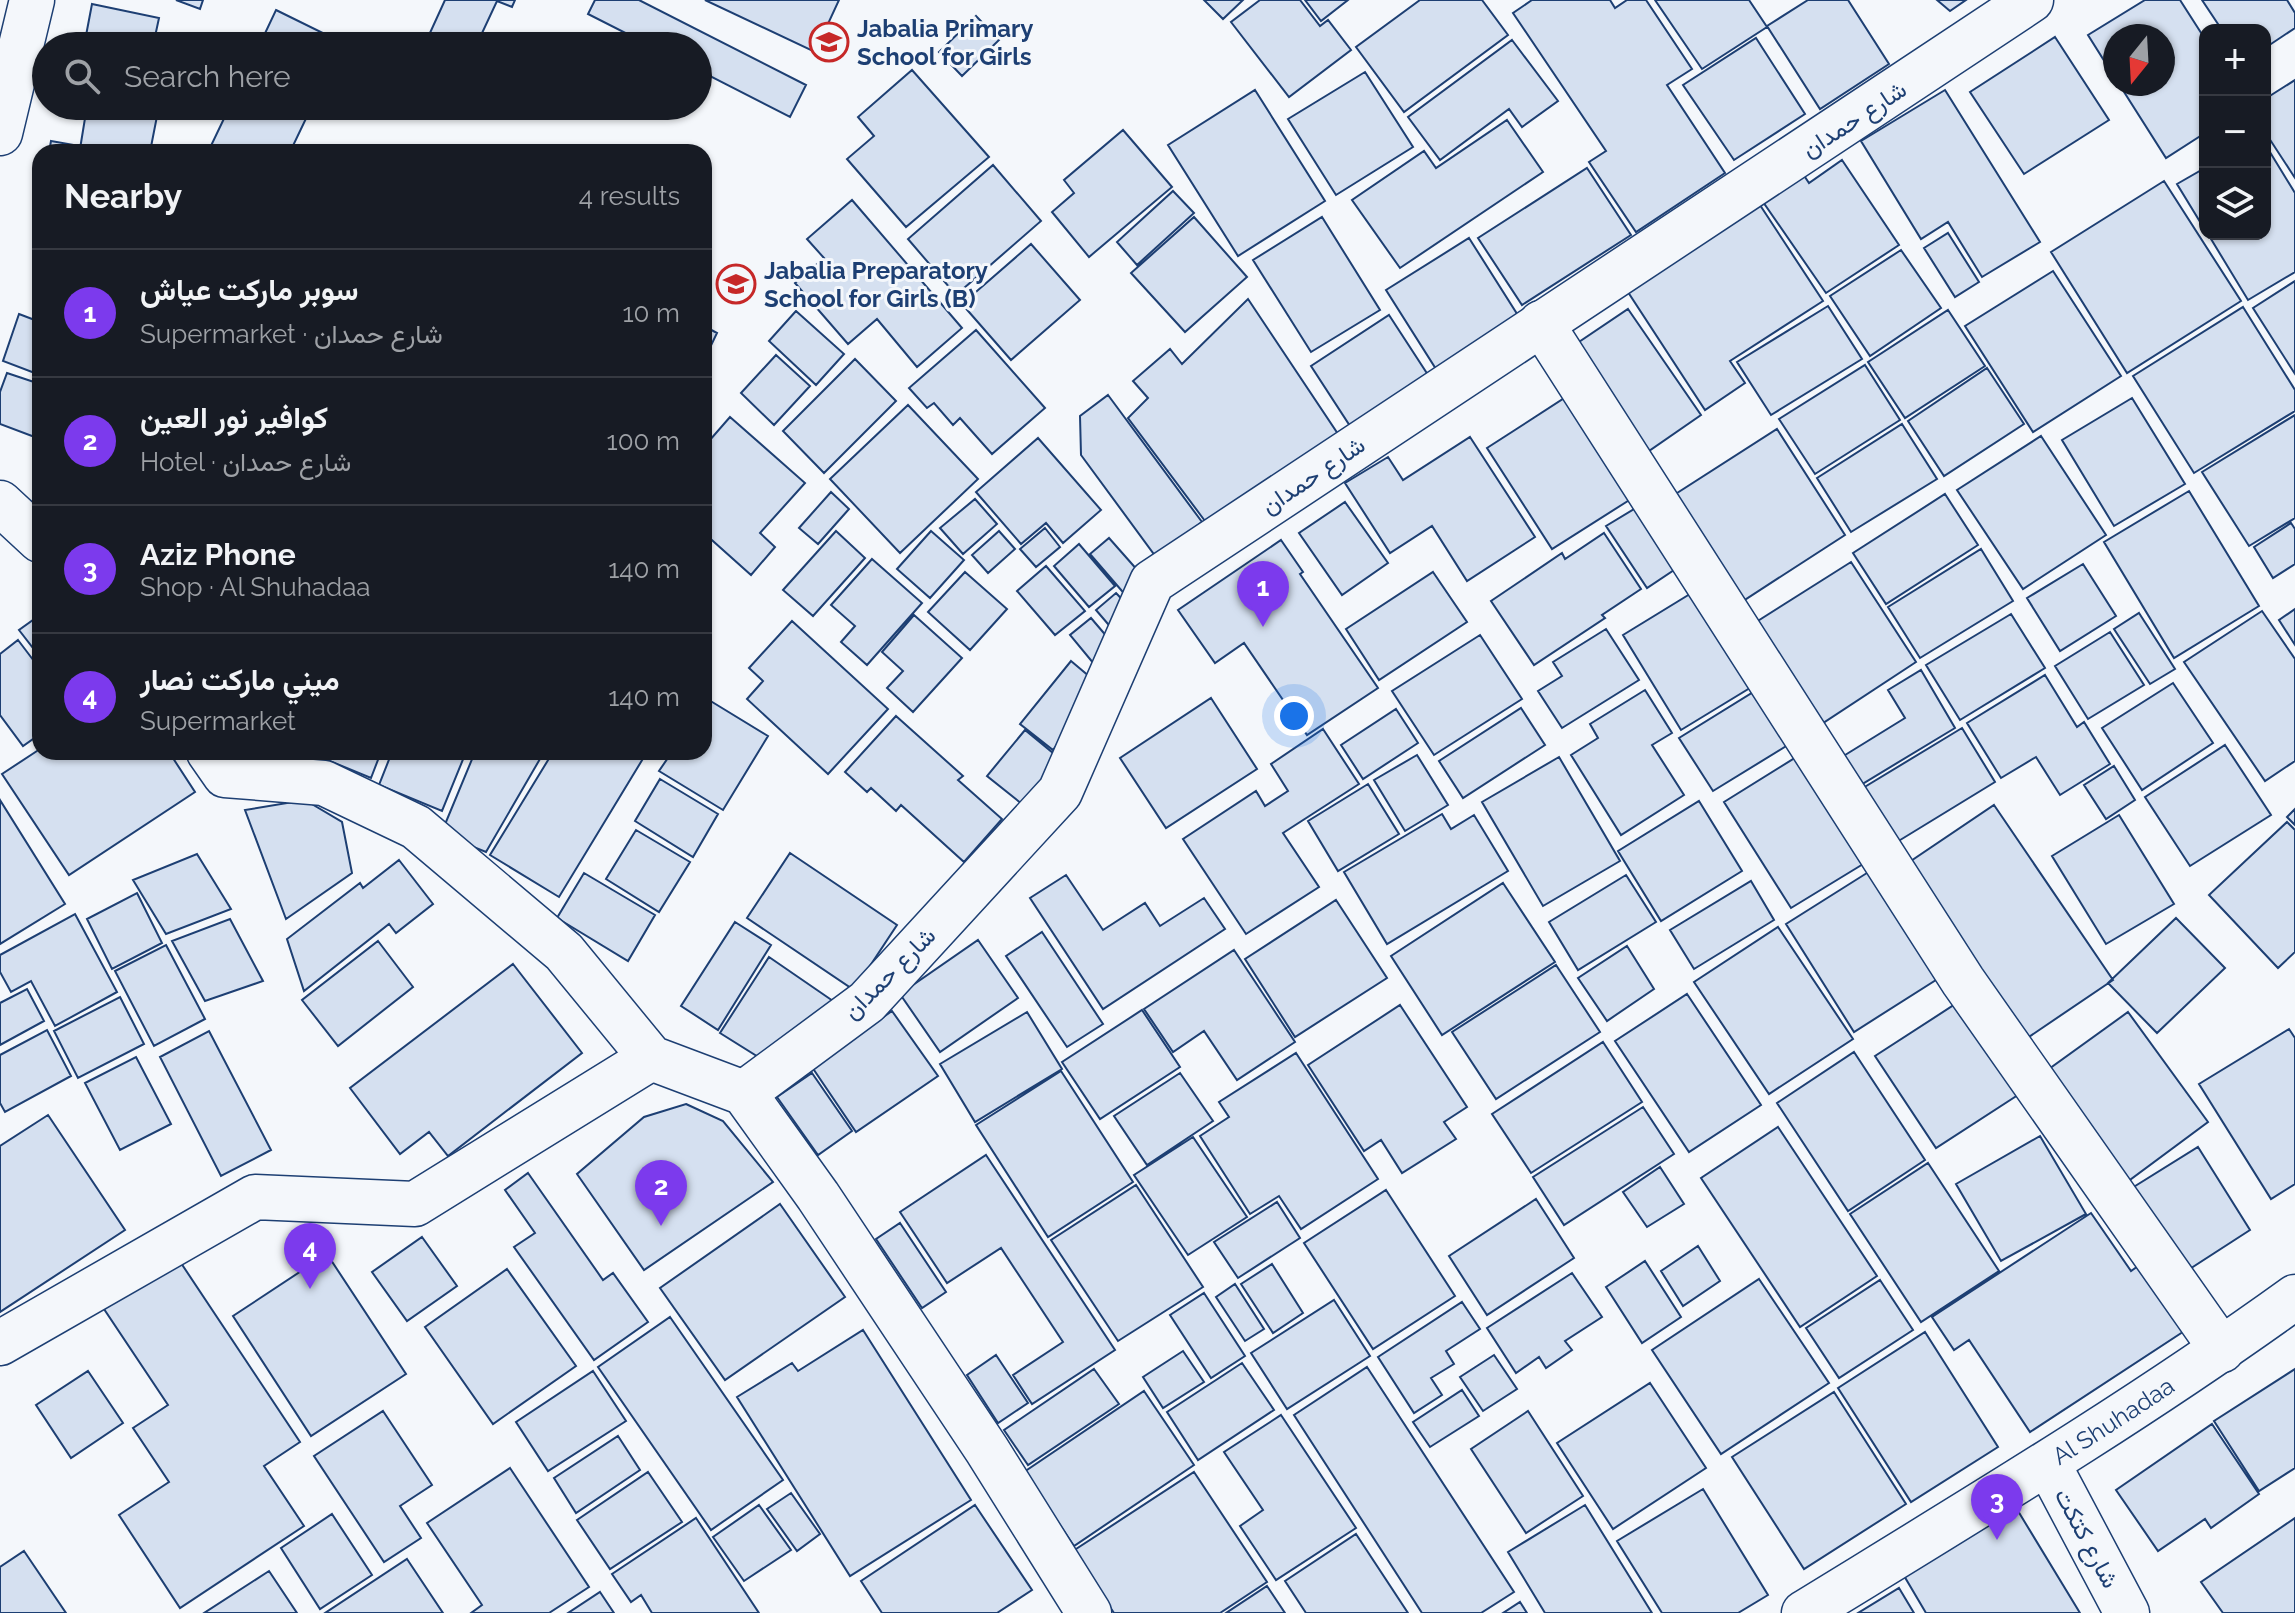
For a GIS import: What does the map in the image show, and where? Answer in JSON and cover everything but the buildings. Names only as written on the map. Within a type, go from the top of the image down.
[{"type":"street","points":[[0,133],[32,0]]},
{"type":"street","name":"شارع حمدان","points":[[744,1093],[867,1002],[1060,792],[1152,582],[2031,0]]},
{"type":"street","points":[[1541,323],[1963,981],[2222,1350]]},
{"type":"street","points":[[0,503],[32,533]]},
{"type":"street","points":[[215,760],[225,775],[324,783],[416,827],[564,952],[651,1058],[744,1093],[818,1196],[962,1412],[1089,1613]]},
{"type":"street","points":[[0,1343],[255,1197],[415,1204],[651,1058]]},
{"type":"street","name":"Al Shuhadaa","points":[[1804,1613],[2048,1464],[2222,1350],[2295,1297]]},
{"type":"street","name":"شارع كتكت","points":[[2048,1464],[2127,1613]]},
{"type":"place","name":"Jabalia Primary School for Girls","points":[[829,42]]},
{"type":"place","name":"Jabalia Preparatory School for Girls (B)","points":[[736,284]]},
{"type":"place","name":"سوبر ماركت عياش","points":[[1263,627]]},
{"type":"place","name":"كوافير نور العين","points":[[661,1226]]},
{"type":"place","name":"ميني ماركت نصار","points":[[310,1289]]},
{"type":"place","name":"Aziz Phone","points":[[1997,1540]]}]
